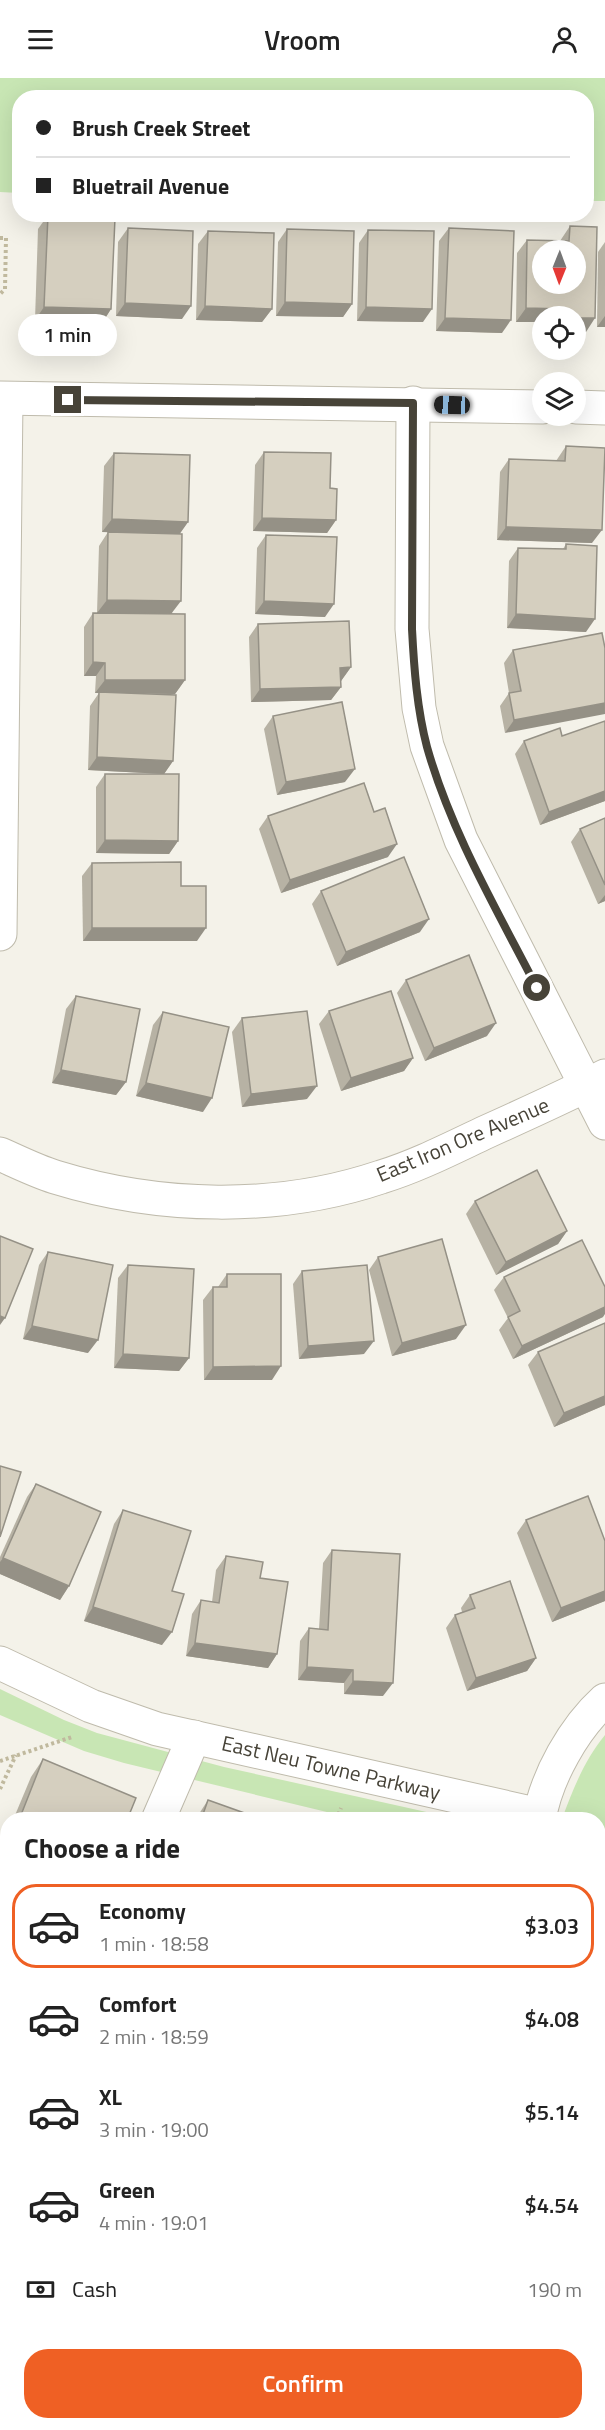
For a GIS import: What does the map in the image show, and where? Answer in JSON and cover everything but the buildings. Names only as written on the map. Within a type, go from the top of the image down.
[{"type":"street","points":[[0,934],[3,398],[532,406]]},
{"type":"street","points":[[413,403],[413,638],[419,708],[427,746],[461,840],[596,1081],[605,1123]]},
{"type":"street","points":[[586,407],[605,408]]},
{"type":"street","name":"East Iron Ore Avenue","points":[[0,1154],[53,1176],[128,1194],[209,1202],[288,1198],[337,1190],[382,1177],[428,1159],[596,1081]]},
{"type":"street","name":"East Neu Towne Parkway","points":[[0,1663],[91,1706],[156,1729],[518,1812]]},
{"type":"street","name":"East Neu Towne Parkway","points":[[542,1812],[550,1785],[565,1752],[580,1727],[605,1700]]},
{"type":"street","points":[[161,1812],[194,1737]]},
{"type":"path","points":[[0,238],[6,238],[5,289],[0,294]]},
{"type":"path","points":[[0,1761],[72,1737]]},
{"type":"path","points":[[0,1789],[16,1755]]},
{"type":"path","points":[[339,1812],[341,1808]]},
{"type":"green space","points":[[0,78],[605,78],[605,201],[594,201],[594,90],[12,90],[12,193],[0,192]]},
{"type":"green space","points":[[0,1689],[97,1733],[224,1767],[426,1812],[327,1812],[124,1763],[84,1751],[0,1715]]},
{"type":"green space","points":[[605,1735],[605,1812],[565,1812],[575,1786]]},
{"type":"route","points":[[68,400],[413,403],[412,629],[419,708],[427,746],[441,790],[461,840],[537,988]]}]
